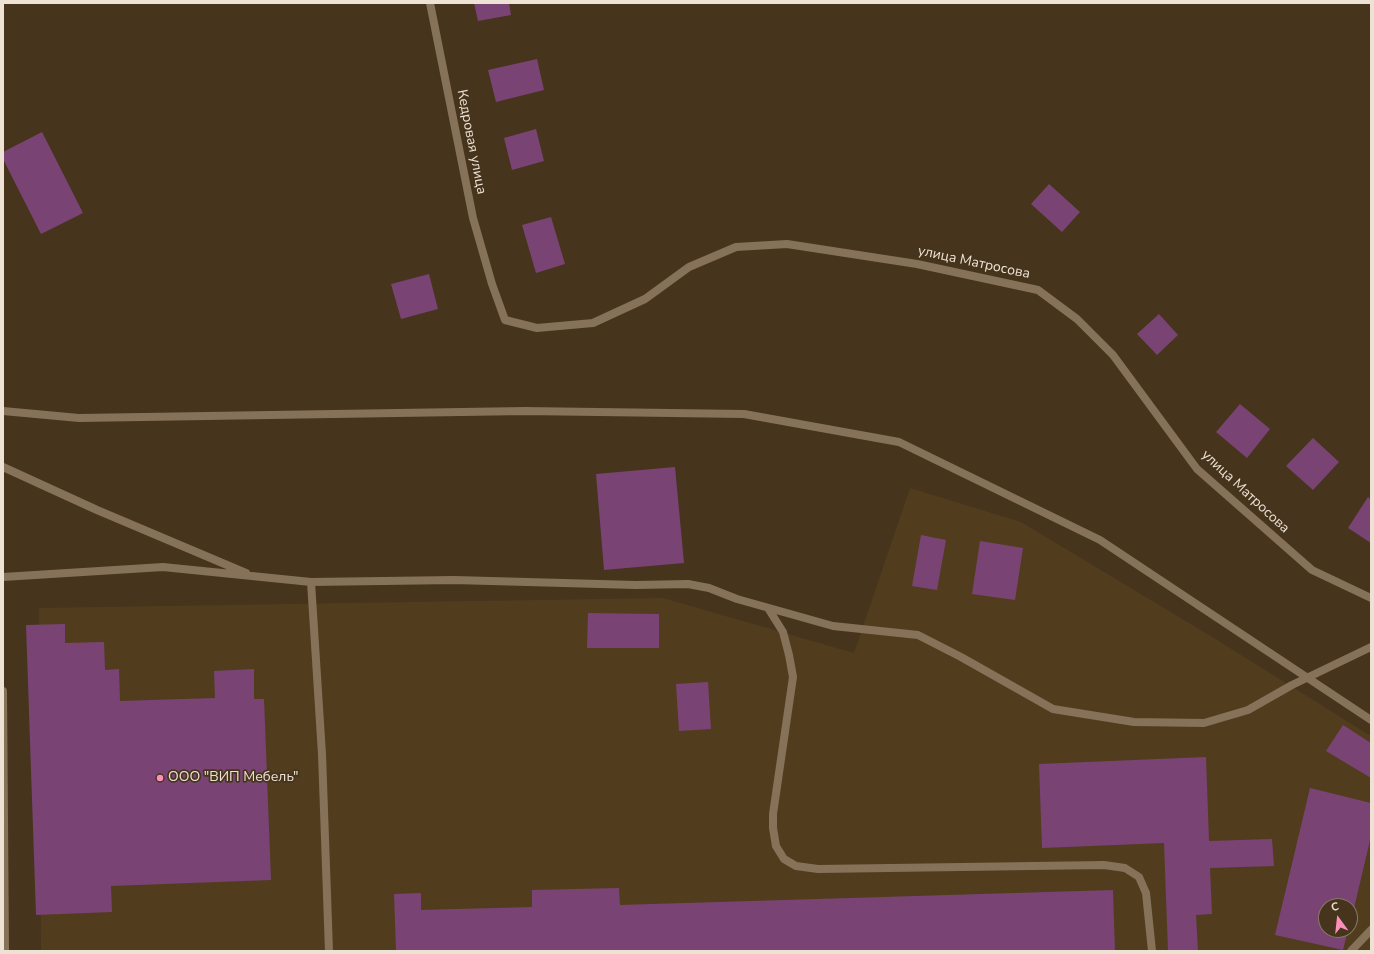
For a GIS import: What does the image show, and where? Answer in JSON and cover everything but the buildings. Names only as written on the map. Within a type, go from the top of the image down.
[{"type":"street","name":"Кедровая улица","points":[[430,3],[473,218],[492,284]]},
{"type":"street","name":"улица Матросова","points":[[492,284],[505,320],[537,328],[593,323],[645,300],[689,267],[736,247],[787,244],[917,264],[1038,290],[1077,319],[1113,355],[1197,469],[1312,570],[1371,598]]},
{"type":"street","points":[[3,411],[79,418],[525,411],[744,414],[899,442],[1100,540],[1371,720]]},
{"type":"street","points":[[3,467],[97,510],[254,576]]},
{"type":"street","points":[[3,577],[163,567],[311,582],[454,580],[636,585],[688,584],[709,588],[737,599],[833,626],[918,635],[961,657],[1053,709],[1134,722],[1204,723],[1248,710],[1292,685],[1371,647]]},
{"type":"street","points":[[311,582],[322,754],[329,951]]},
{"type":"street","points":[[768,608],[783,632],[793,676],[773,814],[773,828],[776,846],[784,859],[796,866],[818,869],[1104,865],[1124,868],[1139,877],[1146,893],[1152,951]]},
{"type":"street","points":[[3,690],[5,951]]},
{"type":"street","points":[[1351,951],[1371,930]]},
{"type":"shaded area","points":[[910,488],[1021,522],[1209,635],[1371,736],[1371,951],[41,951],[39,608],[663,598],[854,653]]},
{"type":"place","name":"ООО \"ВИП Мебель\"","points":[[160,778]]}]
